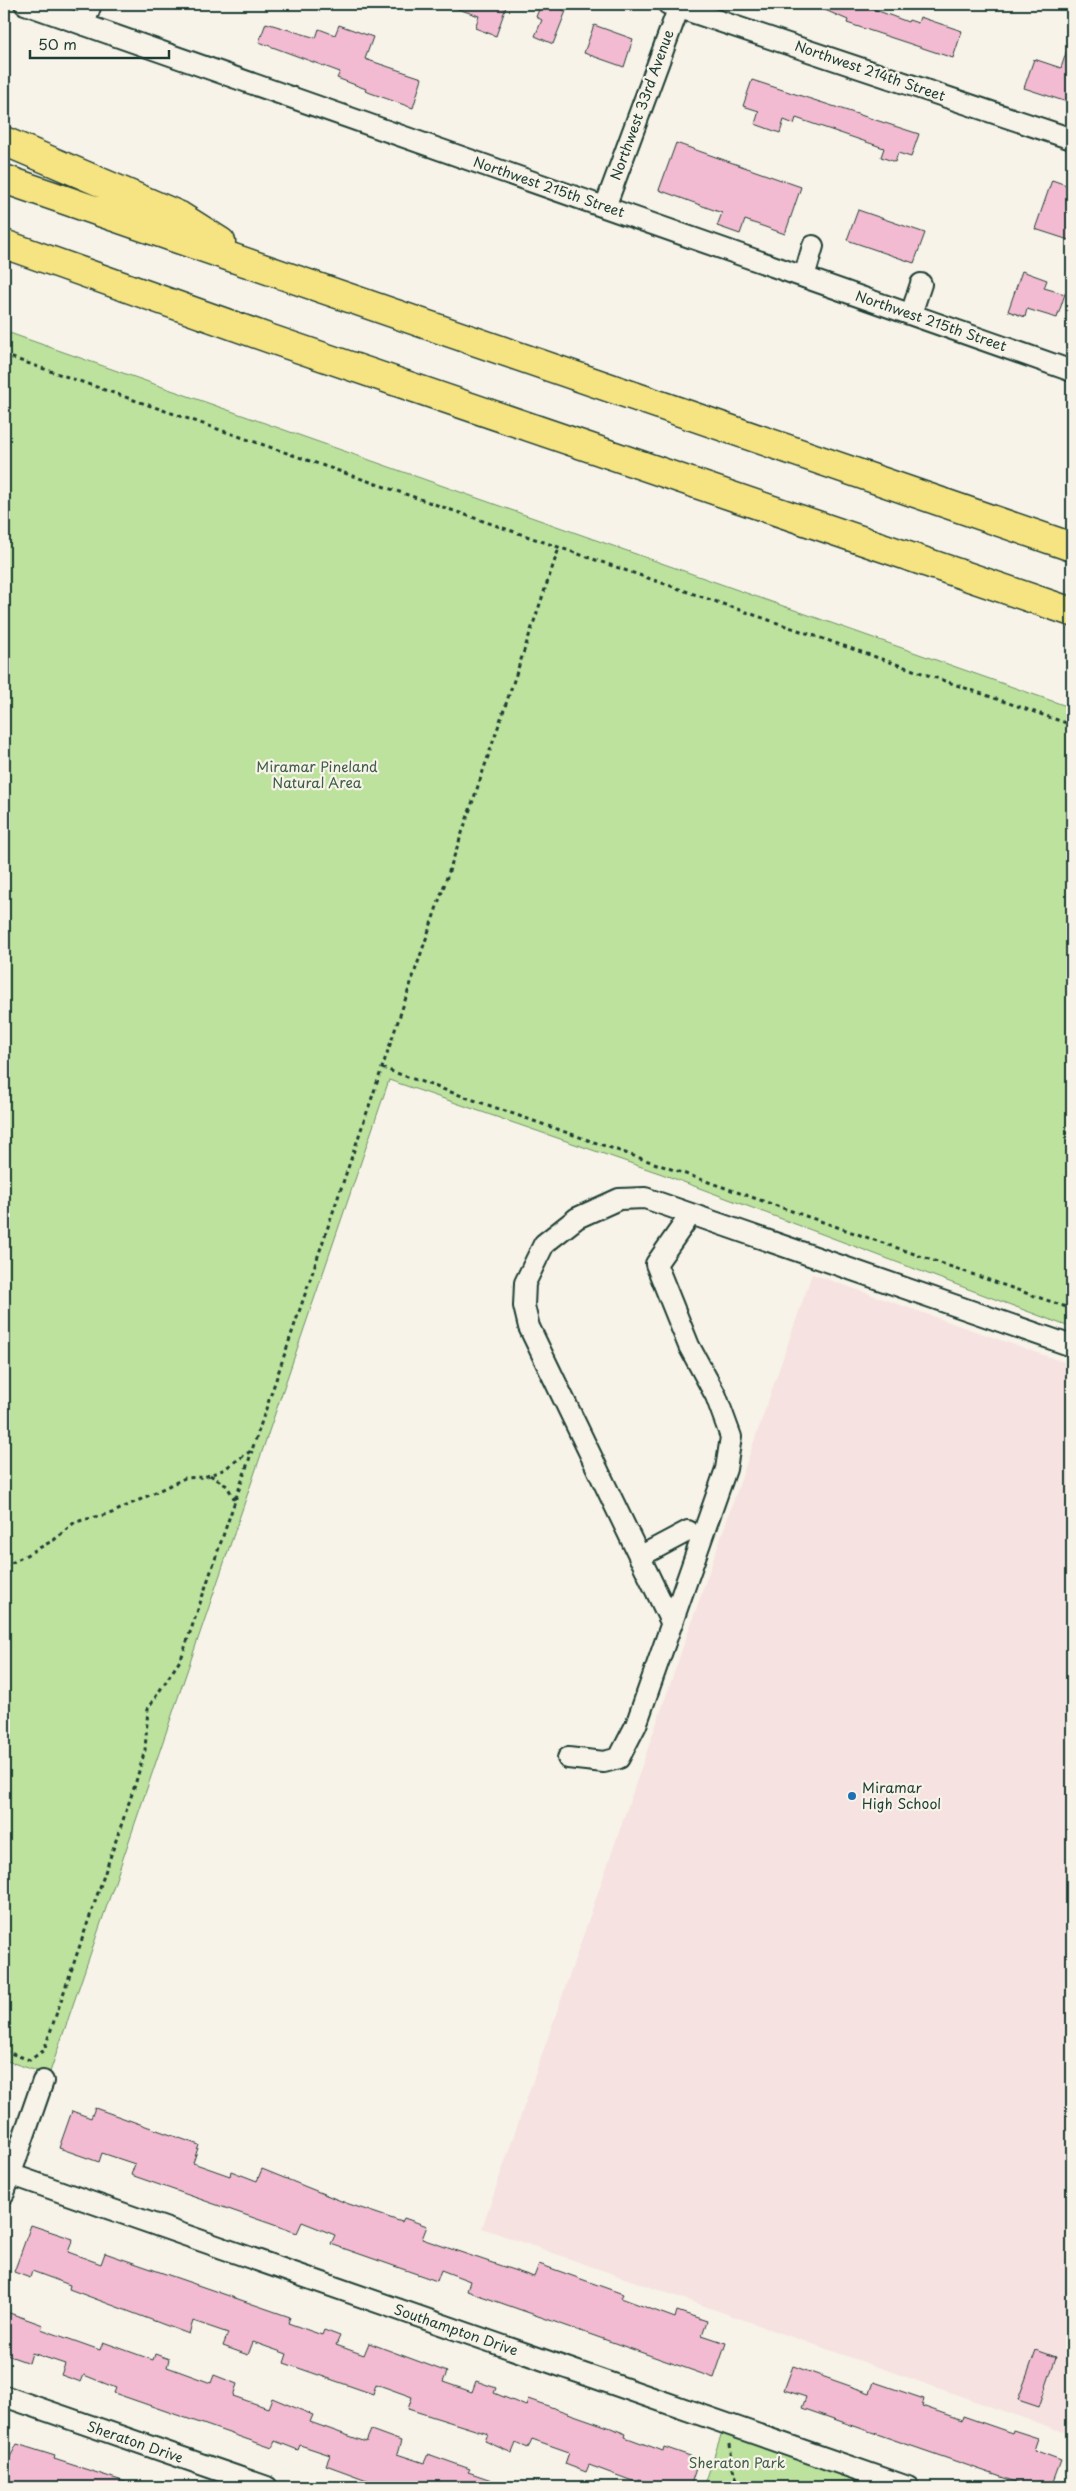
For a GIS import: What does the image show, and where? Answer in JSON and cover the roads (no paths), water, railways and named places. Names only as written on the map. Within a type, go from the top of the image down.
[{"type":"highway","points":[[4,141],[180,216],[261,267]]},
{"type":"highway","points":[[4,179],[1072,547]]},
{"type":"highway","points":[[4,244],[271,338],[1072,612]]},
{"type":"street","name":"Northwest 215th Street","points":[[26,4],[1072,370]]},
{"type":"street","points":[[84,25],[92,4]]},
{"type":"street","name":"Northwest 214th Street","points":[[675,5],[1072,139]]},
{"type":"street","name":"Northwest 33rd Avenue","points":[[605,207],[675,5]]},
{"type":"street","points":[[804,276],[813,246]]},
{"type":"street","points":[[912,314],[921,284]]},
{"type":"street","points":[[672,1624],[529,1327],[524,1306],[525,1283],[544,1244],[577,1218],[619,1199],[645,1198],[1072,1346]]},
{"type":"street","points":[[568,1758],[604,1762],[619,1758],[636,1725],[726,1469],[731,1437],[716,1396],[689,1346],[656,1264],[691,1214]]},
{"type":"street","points":[[640,1557],[688,1531]]},
{"type":"street","points":[[6,2180],[43,2081]]},
{"type":"street","name":"Southampton Drive","points":[[6,2180],[734,2426],[908,2487]]},
{"type":"street","name":"Sheraton Drive","points":[[4,2396],[266,2487]]},
{"type":"place","name":"Miramar High School","points":[[852,1796]]},
{"type":"park label","name":"Miramar Pineland Natural Area","points":[[317,776]]},
{"type":"park label","name":"Sheraton Park","points":[[737,2463]]}]
